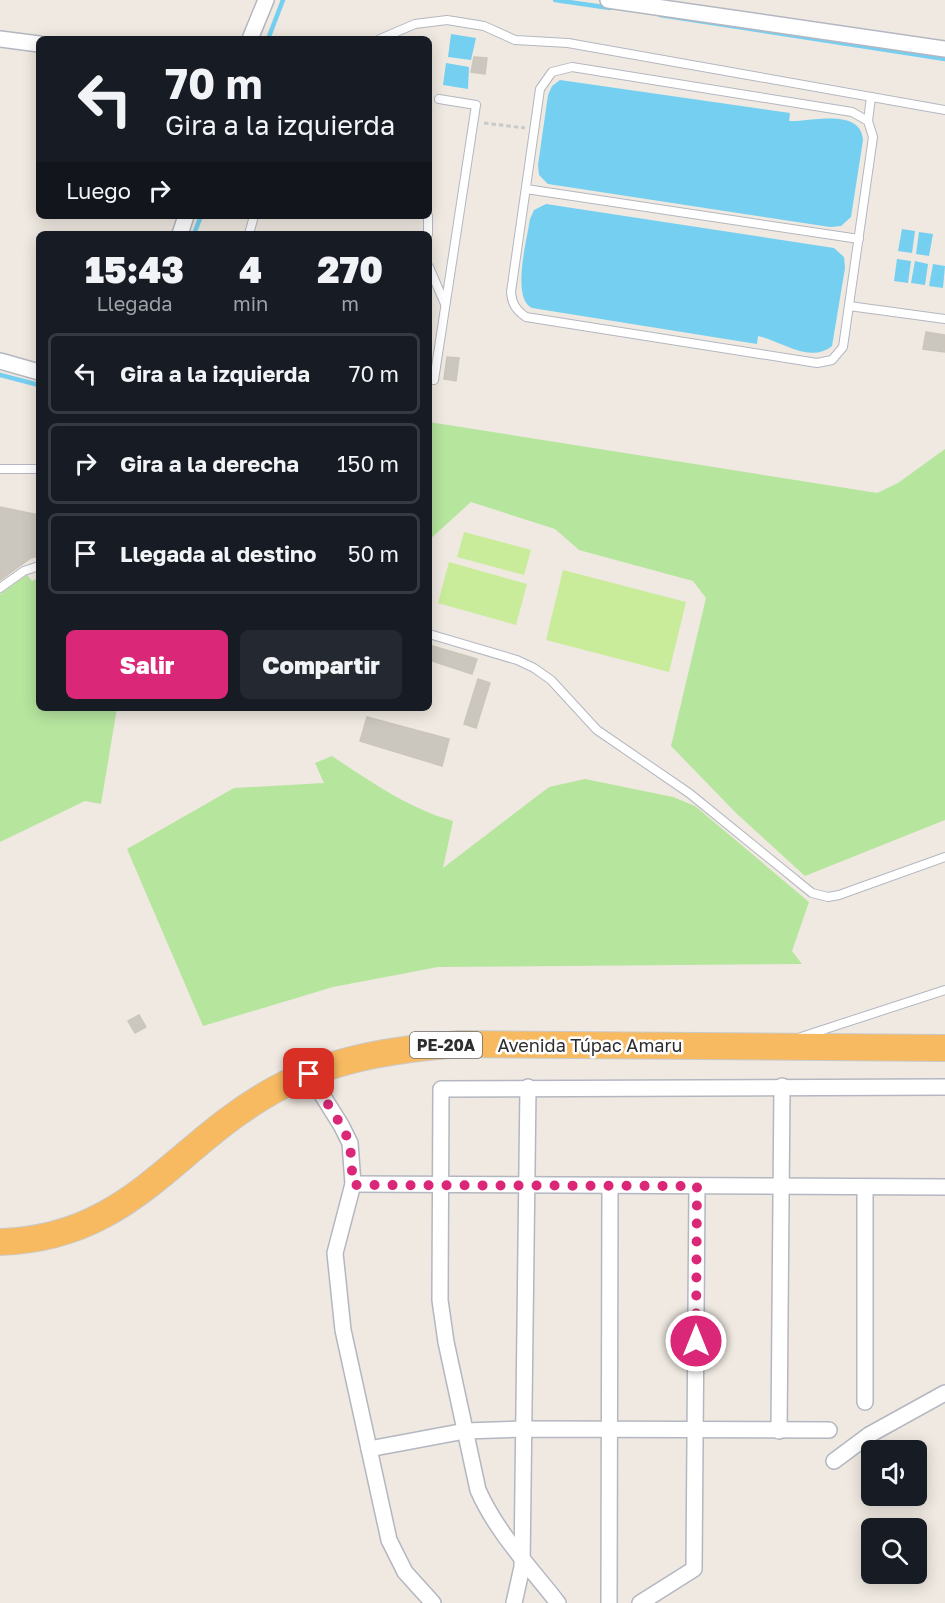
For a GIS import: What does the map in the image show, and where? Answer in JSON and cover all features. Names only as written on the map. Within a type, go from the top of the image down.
[{"type":"highway","name":"Avenida Túpac Amaru","points":[[0,1242],[25,1241],[69,1231],[104,1216],[135,1197],[246,1108],[276,1089],[309,1074],[354,1059],[404,1049],[460,1044],[940,1047]]},
{"type":"street","points":[[251,36],[266,0]]},
{"type":"street","points":[[608,0],[945,50]]},
{"type":"street","points":[[0,39],[36,44]]},
{"type":"street","points":[[0,361],[36,371]]},
{"type":"street","points":[[309,1074],[350,1143],[353,1185],[335,1253],[343,1330],[389,1540],[405,1572],[433,1603]]},
{"type":"street","points":[[779,1431],[782,1086]]},
{"type":"street","points":[[514,1603],[522,1558],[528,1087]]},
{"type":"street","points":[[558,1603],[488,1511],[478,1490],[446,1342],[440,1300],[441,1089],[945,1087]]},
{"type":"street","points":[[353,1185],[945,1187]]},
{"type":"street","points":[[609,1603],[610,1186]]},
{"type":"street","points":[[639,1603],[694,1569],[697,1186]]},
{"type":"street","points":[[865,1187],[865,1402]]},
{"type":"street","points":[[834,1461],[869,1434],[945,1393]]},
{"type":"street","points":[[369,1449],[465,1431],[524,1429],[829,1430]]},
{"type":"lane","points":[[387,36],[415,24],[447,20],[484,26],[515,40],[568,43],[945,110]]},
{"type":"lane","points":[[868,121],[852,112],[572,67],[552,72],[544,80],[540,89],[510,292],[514,307],[525,317],[826,363],[838,355],[843,347],[873,137],[868,121],[871,97]]},
{"type":"lane","points":[[435,380],[476,105],[439,99]]},
{"type":"lane","points":[[526,189],[859,238]]},
{"type":"lane","points":[[432,274],[446,304]]},
{"type":"lane","points":[[849,306],[945,319]]},
{"type":"lane","points":[[0,469],[36,469]]},
{"type":"lane","points":[[0,588],[24,571],[36,567]]},
{"type":"lane","points":[[432,635],[517,660],[534,668],[551,680],[597,730],[689,793],[812,893],[828,897],[839,895],[945,857]]},
{"type":"lane","points":[[768,1047],[883,1012],[945,990]]},
{"type":"path","points":[[474,122],[534,129]]},
{"type":"green space","points":[[432,422],[877,493],[898,483],[945,449],[945,820],[805,876],[737,814],[671,746],[706,598],[693,581],[579,550],[555,529],[471,502],[432,537]]},
{"type":"green space","points":[[464,532],[531,550],[524,575],[457,557]]},
{"type":"green space","points":[[449,562],[527,584],[516,625],[438,603]]},
{"type":"green space","points":[[563,570],[686,602],[669,672],[546,640]]},
{"type":"green space","points":[[27,575],[32,581],[36,579],[36,711],[116,711],[101,804],[85,801],[0,842],[0,594]]},
{"type":"green space","points":[[332,756],[405,802],[453,821],[443,868],[549,787],[585,779],[673,797],[695,806],[809,902],[792,951],[802,964],[438,967],[333,987],[203,1026],[127,849],[234,788],[324,783],[315,763]]},
{"type":"water","points":[[451,34],[476,38],[471,60],[448,57]]},
{"type":"water","points":[[446,63],[469,67],[468,89],[443,85]]},
{"type":"water","points":[[560,80],[790,113],[789,121],[833,119],[854,123],[860,130],[863,140],[851,217],[841,226],[830,227],[548,184],[539,175],[538,165],[548,95],[552,86]]},
{"type":"water","points":[[546,204],[834,248],[844,257],[845,268],[832,346],[814,353],[805,352],[758,336],[757,344],[532,308],[522,293],[522,268],[530,219],[534,210]]},
{"type":"water","points":[[902,229],[915,231],[912,253],[898,251]]},
{"type":"water","points":[[919,232],[933,234],[929,256],[916,254]]},
{"type":"water","points":[[897,259],[911,261],[908,283],[894,281]]},
{"type":"water","points":[[915,261],[928,264],[925,285],[911,283]]},
{"type":"water","points":[[933,264],[945,266],[943,288],[929,286]]},
{"type":"building","points":[[474,57],[487,58],[485,74],[471,72]]},
{"type":"building","points":[[926,332],[945,335],[945,352],[923,349]]},
{"type":"building","points":[[447,357],[459,358],[456,381],[444,379]]},
{"type":"building","points":[[0,507],[36,514],[36,557],[0,580]]},
{"type":"building","points":[[432,646],[477,659],[472,674],[432,661]]},
{"type":"building","points":[[478,679],[490,683],[476,728],[464,724]]},
{"type":"building","points":[[367,717],[449,739],[442,766],[360,741]]},
{"type":"building","points":[[139,1015],[146,1027],[135,1033],[128,1021]]},
{"type":"waterway","points":[[269,36],[283,0]]},
{"type":"waterway","points":[[555,0],[610,8]]},
{"type":"waterway","points":[[660,15],[945,59]]},
{"type":"waterway","points":[[195,231],[200,219]]},
{"type":"waterway","points":[[0,375],[36,384]]},
{"type":"route","points":[[309,1074],[350,1143],[353,1185],[697,1186],[696,1341]]}]
